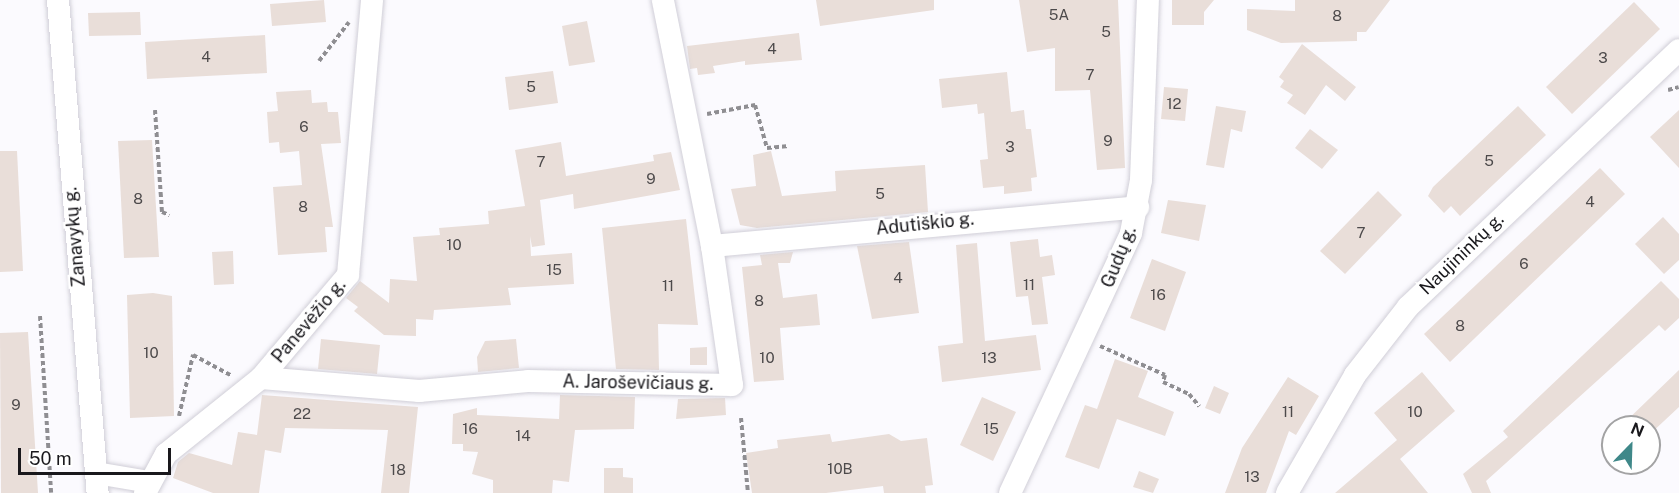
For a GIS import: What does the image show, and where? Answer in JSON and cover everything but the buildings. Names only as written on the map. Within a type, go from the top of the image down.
[{"type":"street","name":"Zanavykų g.","points":[[58,0],[97,483]]},
{"type":"street","name":"Panevėžio g.","points":[[97,483],[147,487],[166,454],[256,382],[348,274],[372,0]]},
{"type":"street","name":"A. Jaroševičiaus g.","points":[[256,382],[419,391],[528,381],[732,385],[712,246],[689,118],[663,0]]},
{"type":"street","name":"Gudų g.","points":[[1010,493],[1083,338],[1138,207],[1148,0]]},
{"type":"street","name":"Naujininkų g.","points":[[1287,493],[1342,395],[1408,306],[1679,50]]},
{"type":"street","name":"Adutiškio g.","points":[[712,246],[1138,207]]},
{"type":"path","points":[[319,61],[355,16]]},
{"type":"path","points":[[689,118],[755,105],[767,148],[789,146]]},
{"type":"path","points":[[155,110],[162,212],[169,215]]},
{"type":"path","points":[[40,316],[51,493]]},
{"type":"path","points":[[1083,338],[1166,375],[1162,382],[1189,394],[1199,406]]},
{"type":"path","points":[[166,454],[194,356],[256,382]]},
{"type":"path","points":[[741,418],[748,493]]}]
